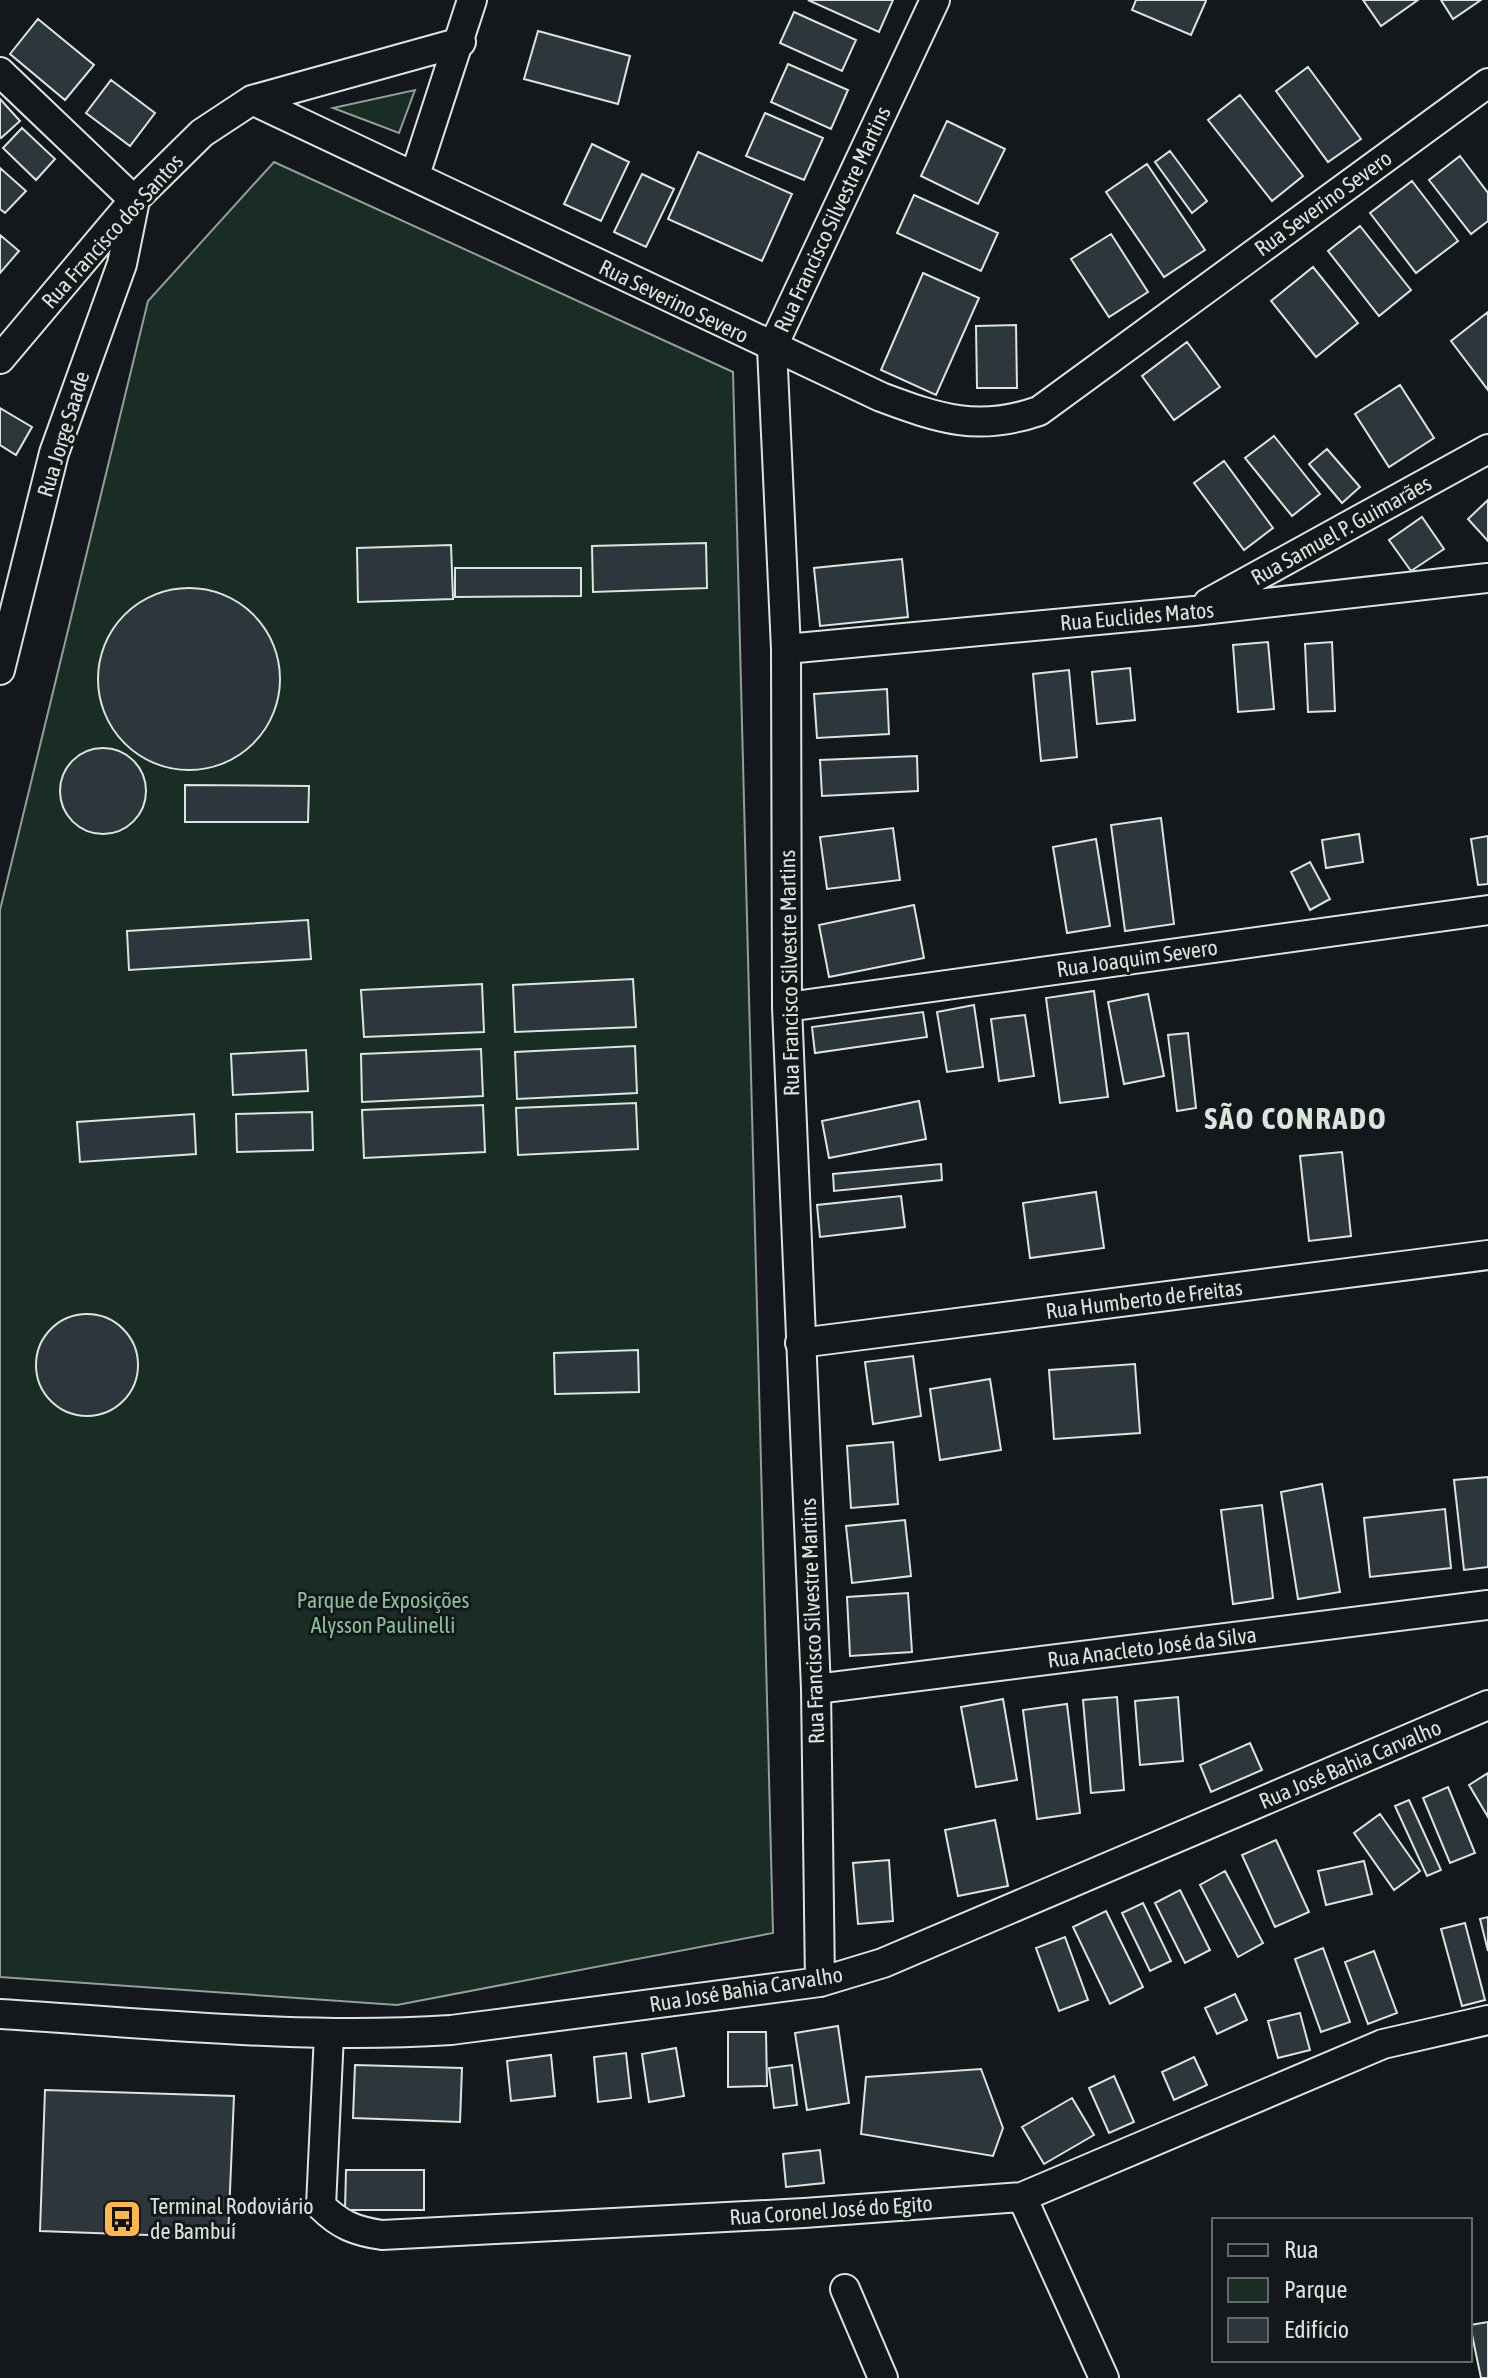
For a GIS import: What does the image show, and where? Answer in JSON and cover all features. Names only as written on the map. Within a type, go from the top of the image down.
[{"type":"street","points":[[415,175],[461,42],[472,0]]},
{"type":"street","name":"Rua Francisco Silvestre Martins","points":[[820,1982],[816,1689],[787,1007],[786,649],[772,348],[935,0]]},
{"type":"street","name":"Rua Francisco dos Santos","points":[[0,359],[134,200],[202,133],[252,100],[461,42]]},
{"type":"street","points":[[0,72],[134,200]]},
{"type":"street","name":"Rua Severino Severo","points":[[252,100],[881,397],[934,416],[980,424],[1007,422],[1039,411],[1488,83]]},
{"type":"street","name":"Rua Jorge Saade","points":[[0,670],[54,453],[122,264],[134,200]]},
{"type":"street","name":"Rua Samuel P. Guimarães","points":[[1194,611],[1488,449]]},
{"type":"street","name":"Rua Euclides Matos","points":[[786,649],[1194,611],[1488,578]]},
{"type":"street","name":"Rua Joaquim Severo","points":[[787,1007],[1488,910]]},
{"type":"street","name":"Rua Humberto de Freitas","points":[[800,1343],[1488,1255]]},
{"type":"street","name":"Rua Anacleto José da Silva","points":[[816,1689],[1488,1605]]},
{"type":"street","name":"Rua José Bahia Carvalho","points":[[0,2014],[329,2034],[451,2030],[820,1982],[883,1963],[1488,1705]]},
{"type":"street","name":"Rua Coronel José do Egito","points":[[329,2034],[321,2206],[338,2223],[357,2231],[382,2235],[804,2213],[1022,2197],[1383,2044],[1488,2020]]},
{"type":"street","points":[[1022,2197],[1104,2378]]},
{"type":"street","points":[[845,2289],[883,2378]]},
{"type":"green space","points":[[415,90],[399,133],[333,108]]},
{"type":"green space","name":"Parque de Exposições Alysson Paulinelli","points":[[274,162],[733,372],[773,1933],[397,2005],[0,1977],[0,910],[148,301]]},
{"type":"building","points":[[808,0],[893,0],[879,32]]},
{"type":"building","points":[[1136,0],[1206,1],[1191,35],[1132,10]]},
{"type":"building","points":[[1363,0],[1418,0],[1381,26]]},
{"type":"building","points":[[1441,0],[1481,0],[1453,19]]},
{"type":"building","points":[[794,12],[856,40],[842,71],[780,43]]},
{"type":"building","points":[[38,19],[94,65],[65,100],[10,54]]},
{"type":"building","points":[[538,31],[630,56],[618,104],[524,79]]},
{"type":"building","points":[[788,64],[848,90],[831,129],[771,102]]},
{"type":"building","points":[[1308,67],[1361,139],[1328,162],[1276,91]]},
{"type":"building","points":[[111,80],[155,113],[130,146],[86,113]]},
{"type":"building","points":[[1240,95],[1303,176],[1272,201],[1208,120]]},
{"type":"building","points":[[0,99],[20,121],[1,138],[0,137]]},
{"type":"building","points":[[765,113],[823,138],[804,180],[746,156]]},
{"type":"building","points":[[947,121],[1005,149],[978,204],[921,176]]},
{"type":"building","points":[[22,128],[55,159],[36,180],[3,148]]},
{"type":"building","points":[[592,144],[629,162],[601,221],[564,204]]},
{"type":"building","points":[[1170,151],[1207,201],[1192,213],[1155,162]]},
{"type":"building","points":[[698,152],[792,194],[762,261],[668,219]]},
{"type":"building","points":[[1460,156],[1488,193],[1488,221],[1471,234],[1429,180]]},
{"type":"building","points":[[1147,164],[1205,250],[1164,277],[1106,192]]},
{"type":"building","points":[[0,168],[26,191],[5,213],[0,209]]},
{"type":"building","points":[[642,174],[674,189],[646,247],[614,232]]},
{"type":"building","points":[[1412,181],[1458,241],[1416,273],[1370,213]]},
{"type":"building","points":[[914,195],[998,233],[981,271],[897,233]]},
{"type":"building","points":[[1360,226],[1411,290],[1379,316],[1328,251]]},
{"type":"building","points":[[1111,234],[1148,292],[1109,317],[1071,259]]},
{"type":"building","points":[[0,235],[19,251],[0,273]]},
{"type":"building","points":[[1313,267],[1358,323],[1316,357],[1271,301]]},
{"type":"building","points":[[923,273],[979,298],[936,395],[881,370]]},
{"type":"building","points":[[1488,312],[1488,390],[1451,341]]},
{"type":"building","points":[[1016,325],[1017,388],[977,388],[976,326]]},
{"type":"building","points":[[1187,342],[1220,387],[1174,420],[1142,376]]},
{"type":"building","points":[[1400,385],[1434,438],[1389,467],[1355,414]]},
{"type":"building","points":[[0,408],[32,427],[16,455],[0,445]]},
{"type":"building","points":[[1274,436],[1320,494],[1292,516],[1245,458]]},
{"type":"building","points":[[1327,449],[1360,487],[1342,503],[1309,464]]},
{"type":"building","points":[[1224,461],[1273,528],[1244,550],[1194,483]]},
{"type":"building","points":[[1488,500],[1488,541],[1468,519]]},
{"type":"building","points":[[1422,517],[1444,549],[1411,571],[1389,540]]},
{"type":"building","points":[[706,543],[707,588],[593,592],[592,546]]},
{"type":"building","points":[[451,545],[453,599],[358,602],[357,548]]},
{"type":"building","points":[[902,559],[908,617],[820,626],[814,568]]},
{"type":"building","points":[[455,568],[581,568],[581,596],[455,597]]},
{"type":"building","points":[[189,588],[224,595],[240,603],[253,615],[265,628],[273,644],[280,679],[273,714],[265,730],[253,743],[240,755],[224,763],[189,770],[154,763],[138,755],[125,743],[113,730],[105,714],[98,679],[105,644],[113,628],[125,615],[138,603],[154,595]]},
{"type":"building","points":[[1268,642],[1274,709],[1238,712],[1233,645]]},
{"type":"building","points":[[1332,642],[1335,711],[1308,712],[1305,644]]},
{"type":"building","points":[[1130,668],[1135,720],[1097,724],[1092,672]]},
{"type":"building","points":[[1069,670],[1077,757],[1041,761],[1033,674]]},
{"type":"building","points":[[887,689],[889,734],[817,738],[814,694]]},
{"type":"building","points":[[103,748],[120,751],[134,760],[143,774],[146,791],[143,808],[134,822],[120,831],[103,834],[86,831],[72,822],[63,808],[60,791],[63,774],[72,760],[86,751]]},
{"type":"building","points":[[917,756],[918,791],[822,796],[820,760]]},
{"type":"building","points":[[185,785],[309,786],[308,822],[185,822]]},
{"type":"building","points":[[1161,818],[1174,924],[1125,931],[1111,825]]},
{"type":"building","points":[[893,828],[900,880],[827,889],[820,837]]},
{"type":"building","points":[[1359,834],[1363,862],[1326,868],[1322,840]]},
{"type":"building","points":[[1488,836],[1488,884],[1478,885],[1471,839]]},
{"type":"building","points":[[1096,839],[1110,926],[1067,933],[1053,847]]},
{"type":"building","points":[[1310,862],[1330,899],[1310,910],[1291,872]]},
{"type":"building","points":[[914,905],[924,958],[829,977],[819,925]]},
{"type":"building","points":[[308,920],[311,959],[129,970],[127,931]]},
{"type":"building","points":[[633,979],[636,1027],[515,1032],[513,985]]},
{"type":"building","points":[[482,984],[484,1032],[364,1037],[361,990]]},
{"type":"building","points":[[1094,991],[1108,1097],[1060,1103],[1046,998]]},
{"type":"building","points":[[1148,994],[1164,1076],[1124,1084],[1108,1002]]},
{"type":"building","points":[[974,1005],[983,1067],[947,1072],[937,1012]]},
{"type":"building","points":[[923,1012],[927,1037],[815,1053],[812,1027]]},
{"type":"building","points":[[1025,1015],[1034,1076],[999,1081],[991,1019]]},
{"type":"building","points":[[1188,1033],[1196,1108],[1177,1111],[1168,1035]]},
{"type":"building","points":[[635,1046],[637,1093],[517,1099],[515,1052]]},
{"type":"building","points":[[481,1049],[483,1096],[362,1102],[361,1054]]},
{"type":"building","points":[[306,1050],[308,1091],[233,1095],[231,1054]]},
{"type":"building","points":[[919,1101],[926,1139],[829,1158],[822,1121]]},
{"type":"building","points":[[636,1103],[638,1149],[518,1155],[516,1108]]},
{"type":"building","points":[[483,1105],[485,1152],[364,1158],[362,1110]]},
{"type":"building","points":[[312,1112],[313,1150],[237,1152],[236,1114]]},
{"type":"building","points":[[194,1114],[196,1154],[80,1162],[77,1122]]},
{"type":"building","points":[[1342,1152],[1351,1236],[1309,1241],[1300,1156]]},
{"type":"building","points":[[941,1164],[942,1180],[834,1191],[833,1174]]},
{"type":"building","points":[[1096,1192],[1104,1248],[1030,1258],[1023,1203]]},
{"type":"building","points":[[901,1196],[905,1227],[820,1237],[817,1205]]},
{"type":"building","points":[[87,1314],[106,1318],[123,1329],[134,1346],[138,1365],[134,1384],[123,1401],[106,1412],[87,1416],[68,1412],[51,1401],[40,1384],[36,1365],[40,1346],[51,1329],[68,1318]]},
{"type":"building","points":[[638,1350],[639,1392],[555,1394],[554,1353]]},
{"type":"building","points":[[913,1356],[921,1416],[873,1424],[865,1362]]},
{"type":"building","points":[[1135,1364],[1140,1433],[1054,1439],[1049,1370]]},
{"type":"building","points":[[990,1379],[1001,1450],[940,1460],[930,1389]]},
{"type":"building","points":[[893,1442],[898,1504],[851,1508],[847,1446]]},
{"type":"building","points":[[1488,1477],[1488,1567],[1464,1570],[1454,1480]]},
{"type":"building","points":[[1322,1484],[1340,1592],[1298,1599],[1281,1492]]},
{"type":"building","points":[[1262,1505],[1273,1598],[1233,1604],[1221,1510]]},
{"type":"building","points":[[1445,1509],[1451,1568],[1370,1577],[1364,1518]]},
{"type":"building","points":[[905,1520],[911,1576],[852,1583],[846,1526]]},
{"type":"building","points":[[908,1593],[912,1652],[850,1656],[847,1597]]},
{"type":"building","points":[[1117,1697],[1124,1790],[1091,1793],[1083,1700]]},
{"type":"building","points":[[1178,1697],[1183,1761],[1140,1765],[1135,1701]]},
{"type":"building","points":[[1003,1699],[1017,1780],[976,1787],[961,1707]]},
{"type":"building","points":[[1067,1704],[1080,1813],[1037,1819],[1023,1710]]},
{"type":"building","points":[[1250,1743],[1262,1770],[1211,1792],[1200,1765]]},
{"type":"building","points":[[1488,1773],[1488,1817],[1469,1785]]},
{"type":"building","points":[[1448,1787],[1475,1853],[1450,1863],[1423,1798]]},
{"type":"building","points":[[1409,1800],[1441,1870],[1427,1876],[1395,1806]]},
{"type":"building","points":[[1380,1814],[1420,1871],[1394,1890],[1354,1833]]},
{"type":"building","points":[[995,1820],[1008,1886],[958,1896],[945,1830]]},
{"type":"building","points":[[1276,1840],[1309,1912],[1275,1927],[1242,1855]]},
{"type":"building","points":[[889,1860],[893,1921],[858,1924],[853,1863]]},
{"type":"building","points":[[1364,1861],[1372,1894],[1326,1905],[1318,1871]]},
{"type":"building","points":[[1225,1871],[1263,1943],[1238,1957],[1200,1885]]},
{"type":"building","points":[[1180,1890],[1210,1950],[1185,1963],[1155,1903]]},
{"type":"building","points":[[1143,1903],[1171,1961],[1150,1971],[1122,1913]]},
{"type":"building","points":[[1106,1911],[1143,1987],[1110,2004],[1073,1927]]},
{"type":"building","points":[[1488,1917],[1488,1951],[1480,1919]]},
{"type":"building","points":[[1465,1923],[1485,2000],[1462,2006],[1441,1929]]},
{"type":"building","points":[[1065,1937],[1088,2000],[1059,2011],[1036,1948]]},
{"type":"building","points":[[1323,1948],[1350,2022],[1321,2032],[1295,1959]]},
{"type":"building","points":[[1374,1951],[1397,2013],[1368,2024],[1345,1962]]},
{"type":"building","points":[[1235,1994],[1247,2020],[1217,2034],[1205,2008]]},
{"type":"building","points":[[1300,2013],[1310,2050],[1278,2058],[1268,2021]]},
{"type":"building","points":[[838,2026],[849,2103],[807,2110],[795,2033]]},
{"type":"building","points":[[728,2032],[766,2032],[767,2086],[728,2087]]},
{"type":"building","points":[[676,2048],[684,2096],[649,2102],[642,2054]]},
{"type":"building","points":[[626,2053],[631,2098],[598,2102],[594,2057]]},
{"type":"building","points":[[551,2055],[555,2096],[511,2101],[507,2061]]},
{"type":"building","points":[[1194,2057],[1207,2085],[1174,2100],[1162,2072]]},
{"type":"building","points":[[355,2065],[462,2068],[460,2122],[353,2118]]},
{"type":"building","points":[[792,2065],[797,2105],[774,2108],[769,2068]]},
{"type":"building","points":[[981,2069],[1003,2128],[993,2156],[861,2134],[866,2077]]},
{"type":"building","points":[[1114,2076],[1134,2122],[1109,2133],[1089,2088]]},
{"type":"building","points":[[45,2090],[234,2096],[228,2238],[40,2231]]},
{"type":"building","points":[[1072,2098],[1094,2135],[1044,2164],[1022,2127]]},
{"type":"building","points":[[820,2150],[824,2183],[786,2187],[783,2154]]},
{"type":"building","points":[[346,2170],[424,2170],[424,2210],[345,2210]]},
{"type":"building","points":[[1488,2322],[1488,2378],[1481,2378],[1472,2325]]},
{"type":"place","name":"Terminal Rodoviário de Bambuí","points":[[122,2219]]},
{"type":"district","name":"SÃO CONRADO","points":[[1296,1119]]}]
